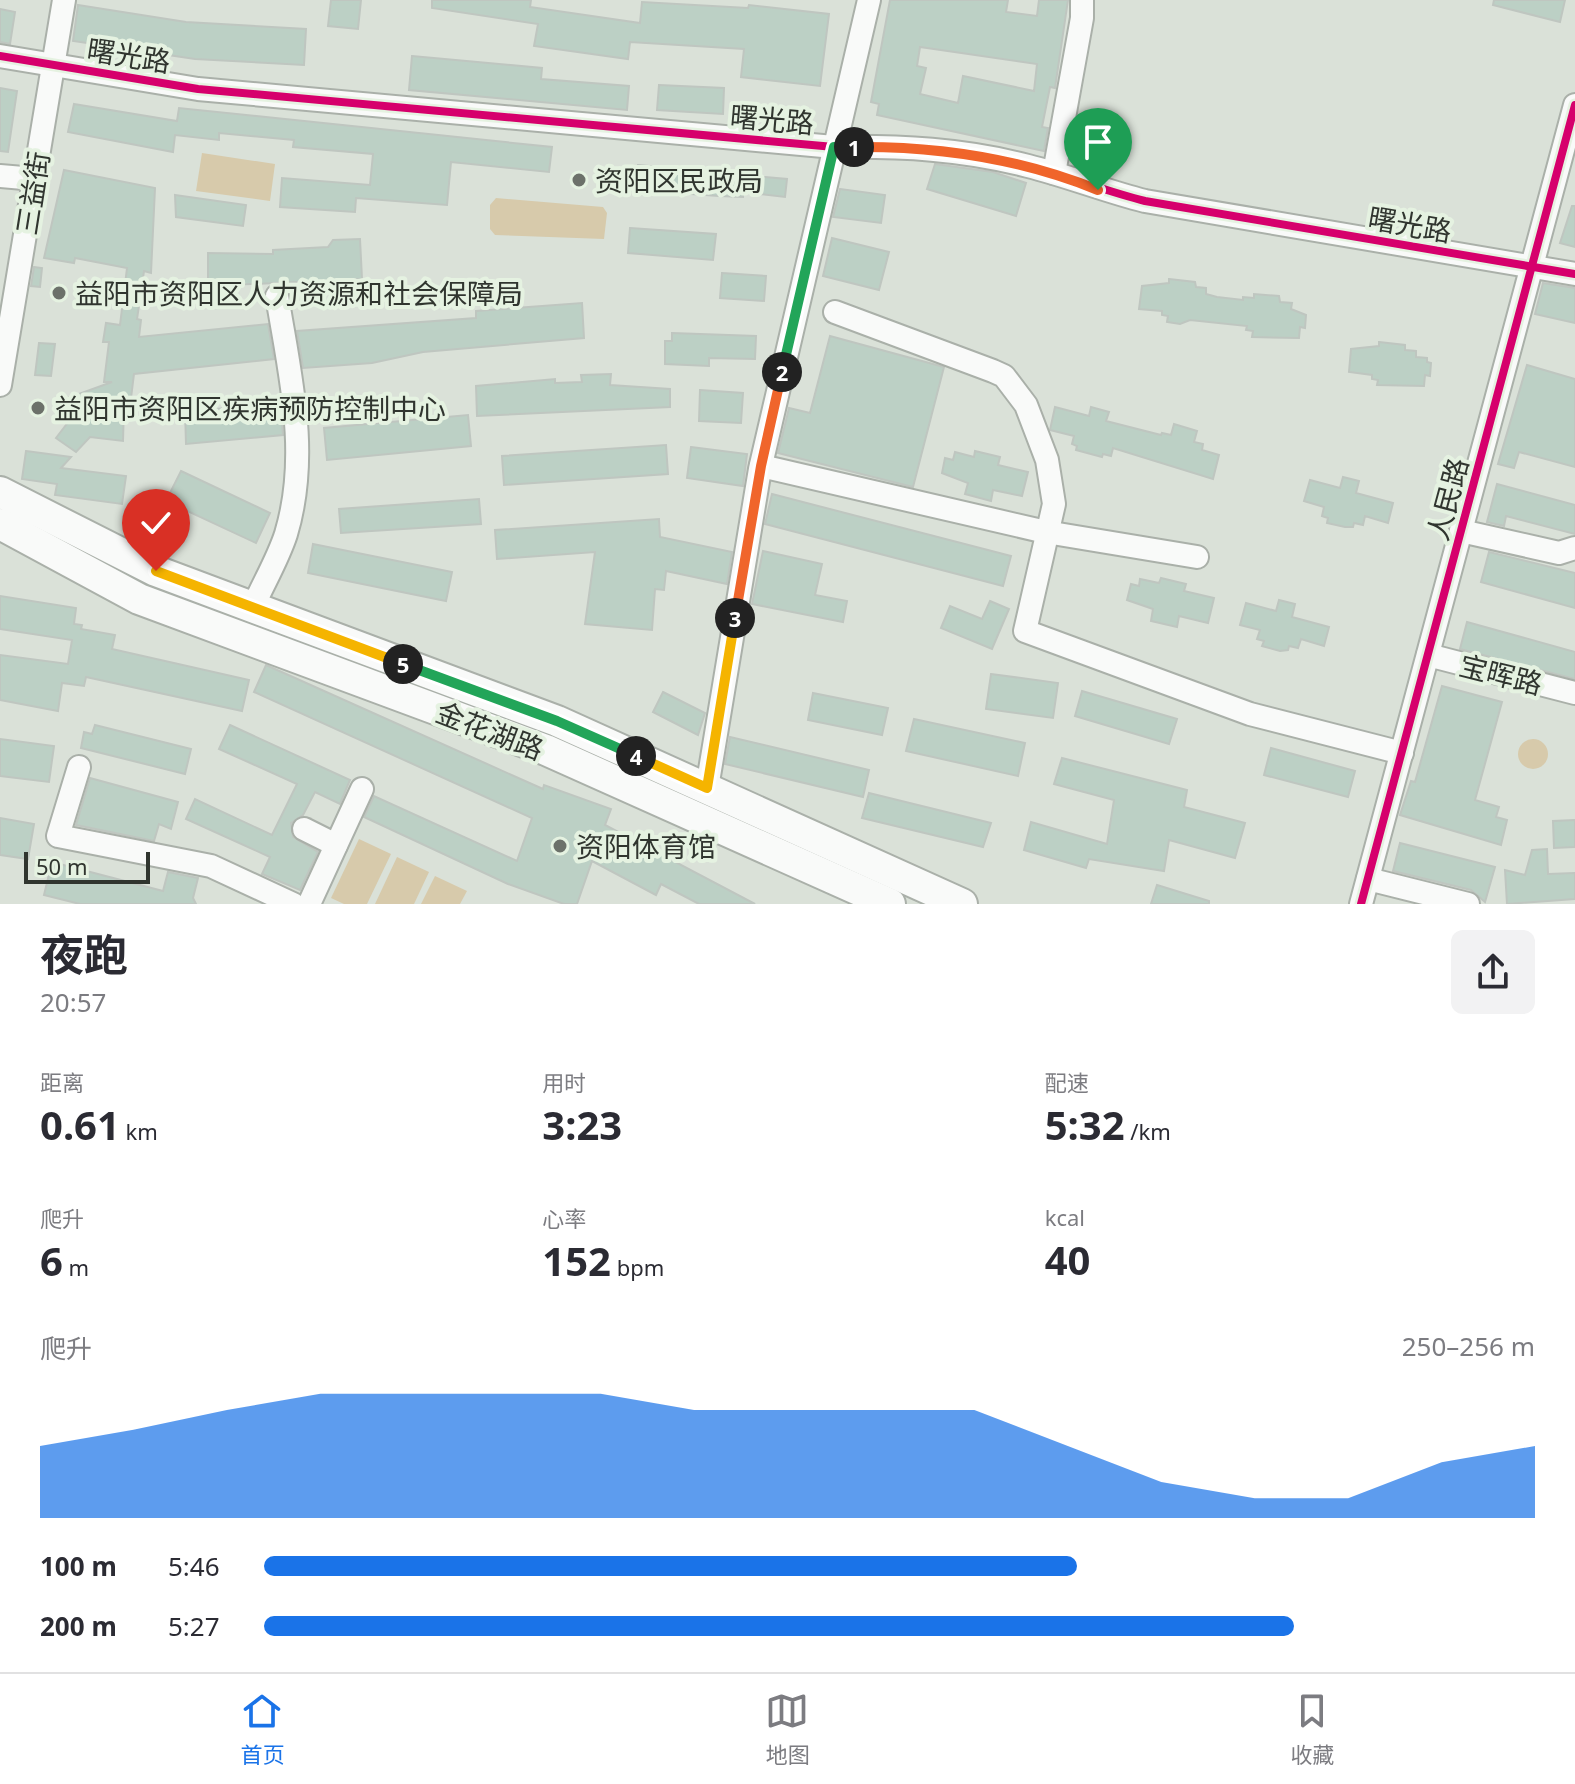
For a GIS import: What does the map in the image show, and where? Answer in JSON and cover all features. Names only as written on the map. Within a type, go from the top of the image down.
[{"type":"main road","points":[[0,492],[156,571],[557,721],[962,904]]},
{"type":"main road","name":"金花湖路","points":[[0,524],[139,599],[546,750],[890,904]]},
{"type":"street","name":"三益街","points":[[0,385],[64,0]]},
{"type":"street","points":[[707,788],[761,466],[869,0]]},
{"type":"street","points":[[1054,173],[1082,18],[1082,0]]},
{"type":"street","name":"曙光路","points":[[0,56],[198,89],[834,147],[914,146],[991,158],[1054,173],[1098,190],[1145,201],[1575,274]]},
{"type":"street","name":"人民路","points":[[1361,904],[1575,105]]},
{"type":"street","points":[[0,176],[35,179]]},
{"type":"street","points":[[0,246],[23,249]]},
{"type":"street","points":[[253,607],[285,536],[297,484],[299,430],[277,296]]},
{"type":"street","points":[[835,312],[1004,376],[1026,405],[1047,460],[1054,504],[1025,631],[1250,714],[1402,753]]},
{"type":"street","points":[[761,466],[1046,532],[1197,557]]},
{"type":"street","points":[[1461,531],[1559,553],[1575,548]]},
{"type":"street","name":"宝晖路","points":[[1428,655],[1575,693]]},
{"type":"street","points":[[79,767],[58,836],[211,866],[293,904]]},
{"type":"street","points":[[309,904],[362,789]]},
{"type":"street","points":[[304,829],[336,845]]},
{"type":"street","points":[[1368,879],[1468,904]]},
{"type":"shaded area","points":[[202,153],[275,164],[270,201],[196,191]]},
{"type":"shaded area","points":[[496,198],[603,207],[607,213],[604,239],[495,235],[490,229],[490,205]]},
{"type":"shaded area","points":[[1533,739],[1544,743],[1548,754],[1544,765],[1533,769],[1522,765],[1518,754],[1522,743]]},
{"type":"shaded area","points":[[359,839],[391,854],[367,904],[344,904],[331,898]]},
{"type":"shaded area","points":[[397,857],[429,872],[414,904],[375,904]]},
{"type":"shaded area","points":[[435,876],[467,891],[460,904],[421,904]]},
{"type":"building","points":[[331,0],[361,0],[358,29],[328,26]]},
{"type":"building","points":[[432,0],[531,0],[530,7],[640,23],[642,2],[748,8],[749,5],[829,14],[820,86],[741,77],[744,49],[630,42],[628,59],[534,46],[538,24],[432,8]]},
{"type":"building","points":[[890,0],[1008,0],[1006,12],[1037,16],[1039,0],[1068,0],[1055,88],[1050,87],[1042,127],[1048,128],[1044,151],[877,115],[879,104],[871,102]],"holes":[[[920,47],[1037,64],[1034,91],[963,76],[958,103],[920,94],[926,68],[917,66]]]},
{"type":"building","points":[[1494,0],[1565,0],[1560,22],[1493,5]]},
{"type":"building","points":[[78,5],[186,22],[306,29],[304,65],[195,59],[73,41]]},
{"type":"building","points":[[0,9],[15,12],[10,44],[0,42]]},
{"type":"building","points":[[412,56],[542,68],[541,79],[629,86],[627,110],[409,90]]},
{"type":"building","points":[[659,85],[724,88],[723,114],[657,110]]},
{"type":"building","points":[[0,88],[17,91],[8,152],[0,151]]},
{"type":"building","points":[[74,104],[177,121],[179,108],[552,147],[549,172],[451,162],[447,205],[356,198],[355,212],[280,207],[282,178],[370,185],[373,154],[293,147],[294,140],[219,133],[219,140],[175,135],[173,152],[68,132]]},
{"type":"building","points":[[935,164],[993,172],[1026,183],[1016,216],[927,189]]},
{"type":"building","points":[[638,165],[787,179],[785,197],[743,192],[743,197],[636,190]]},
{"type":"building","points":[[64,170],[155,188],[151,273],[144,271],[137,319],[141,320],[139,337],[268,324],[274,359],[134,374],[130,406],[124,405],[123,441],[90,437],[76,452],[56,438],[69,421],[62,400],[112,382],[104,382],[109,342],[103,342],[106,323],[120,325],[127,268],[75,258],[74,263],[44,258]]},
{"type":"building","points":[[840,189],[885,195],[881,223],[833,217]]},
{"type":"building","points":[[175,195],[246,205],[243,226],[176,217]]},
{"type":"building","points":[[1572,206],[1575,206],[1575,247],[1560,243]]},
{"type":"building","points":[[630,228],[716,234],[713,260],[628,253]]},
{"type":"building","points":[[832,238],[889,252],[879,290],[823,276]]},
{"type":"building","points":[[360,239],[362,279],[208,286],[208,253],[273,254],[273,250],[328,247],[333,240]]},
{"type":"building","points":[[34,267],[42,268],[40,287],[31,286]]},
{"type":"building","points":[[722,273],[766,276],[764,301],[720,298]]},
{"type":"building","points":[[1169,279],[1195,282],[1196,287],[1206,288],[1206,294],[1217,297],[1243,300],[1243,297],[1254,298],[1254,294],[1279,296],[1280,302],[1292,303],[1291,309],[1306,315],[1305,328],[1300,327],[1299,338],[1252,337],[1253,331],[1246,330],[1247,326],[1190,320],[1180,324],[1167,322],[1168,316],[1162,315],[1162,311],[1139,309],[1142,286],[1169,283]]},
{"type":"building","points":[[1543,283],[1575,288],[1575,323],[1535,314]]},
{"type":"building","points":[[582,303],[584,338],[423,352],[372,363],[303,368],[297,331],[476,318],[476,311]]},
{"type":"building","points":[[672,333],[756,336],[755,359],[709,358],[709,366],[665,364],[665,341],[672,341]]},
{"type":"building","points":[[830,336],[944,367],[913,487],[778,453],[789,408],[810,413]]},
{"type":"building","points":[[1379,342],[1405,345],[1405,350],[1416,351],[1416,357],[1427,358],[1427,362],[1431,363],[1430,376],[1425,375],[1424,386],[1377,385],[1378,380],[1372,379],[1372,375],[1349,372],[1351,349],[1379,346]]},
{"type":"building","points":[[39,343],[55,344],[51,376],[35,375]]},
{"type":"building","points":[[1527,365],[1575,379],[1575,467],[1519,452],[1514,468],[1498,464]]},
{"type":"building","points":[[611,374],[610,385],[670,389],[670,407],[477,416],[476,386],[555,379],[555,383],[582,382],[581,375]]},
{"type":"building","points":[[700,390],[743,393],[741,423],[699,421]]},
{"type":"building","points":[[280,400],[283,435],[186,444],[185,410],[236,408],[236,404]]},
{"type":"building","points":[[1055,407],[1089,416],[1091,407],[1109,412],[1106,421],[1161,435],[1171,435],[1174,424],[1197,431],[1194,442],[1203,444],[1202,450],[1219,455],[1213,479],[1113,448],[1111,456],[1103,454],[1102,457],[1076,450],[1077,446],[1072,444],[1074,436],[1050,430]]},
{"type":"building","points":[[468,415],[471,446],[327,460],[324,428]]},
{"type":"building","points":[[666,445],[668,474],[504,485],[502,456]]},
{"type":"building","points":[[691,447],[747,454],[743,486],[687,478]]},
{"type":"building","points":[[26,451],[71,457],[61,468],[126,476],[122,504],[55,495],[57,484],[22,479]]},
{"type":"building","points":[[975,451],[1000,457],[998,465],[1028,472],[1022,496],[993,490],[991,501],[965,494],[968,483],[942,473],[945,458],[953,460],[955,452],[974,457]]},
{"type":"building","points":[[181,471],[270,513],[256,543],[166,501]]},
{"type":"building","points":[[1343,477],[1359,481],[1356,493],[1393,503],[1388,523],[1365,516],[1363,525],[1354,523],[1353,527],[1327,523],[1328,518],[1322,516],[1324,507],[1304,501],[1310,480],[1340,488]]},
{"type":"building","points":[[1497,484],[1575,505],[1575,534],[1506,516],[1504,526],[1487,522]]},
{"type":"building","points":[[772,494],[1011,556],[1003,586],[765,524]]},
{"type":"building","points":[[479,499],[481,524],[341,533],[339,509]]},
{"type":"building","points":[[659,519],[660,537],[732,552],[727,584],[666,571],[664,590],[655,589],[652,630],[585,624],[595,552],[497,559],[495,530]]},
{"type":"building","points":[[313,544],[452,572],[446,601],[308,573]]},
{"type":"building","points":[[763,551],[822,564],[815,595],[847,601],[843,622],[752,604]]},
{"type":"building","points":[[1489,552],[1575,573],[1575,608],[1481,582]]},
{"type":"building","points":[[1161,578],[1186,584],[1184,591],[1214,598],[1208,623],[1179,616],[1177,627],[1151,621],[1153,609],[1127,600],[1131,584],[1139,586],[1140,579],[1159,583]]},
{"type":"building","points":[[0,596],[76,608],[74,624],[82,625],[81,629],[115,635],[112,649],[249,680],[242,711],[86,677],[84,686],[62,683],[58,711],[0,700],[0,655],[68,664],[72,640],[0,629]]},
{"type":"building","points":[[1279,600],[1295,604],[1292,617],[1329,627],[1324,646],[1301,639],[1298,648],[1289,646],[1288,650],[1280,651],[1262,646],[1264,641],[1257,639],[1260,630],[1240,625],[1246,603],[1276,611]]},
{"type":"building","points":[[990,601],[1009,609],[992,649],[941,628],[950,606],[982,619]]},
{"type":"building","points":[[1467,622],[1575,652],[1575,679],[1460,649]]},
{"type":"building","points":[[266,665],[543,789],[544,785],[611,809],[605,825],[755,904],[699,904],[661,884],[656,895],[592,861],[577,904],[564,904],[508,884],[364,817],[374,796],[517,861],[532,818],[254,692]]},
{"type":"building","points":[[991,674],[1058,683],[1053,718],[986,709]]},
{"type":"building","points":[[1442,686],[1502,702],[1475,800],[1499,807],[1496,817],[1507,820],[1501,845],[1400,815],[1411,781],[1415,782]]},
{"type":"building","points":[[1082,691],[1177,719],[1169,744],[1075,716]]},
{"type":"building","points":[[663,692],[705,713],[698,735],[653,712]]},
{"type":"building","points":[[813,693],[888,708],[882,735],[808,720]]},
{"type":"building","points":[[914,719],[1025,743],[1018,776],[906,751]]},
{"type":"building","points":[[95,725],[191,749],[185,774],[81,748],[84,732],[92,734]]},
{"type":"building","points":[[230,725],[350,780],[340,804],[315,792],[303,815],[291,823],[293,837],[318,852],[300,890],[262,874],[270,857],[186,819],[195,799],[272,835],[297,784],[219,749]]},
{"type":"building","points":[[730,737],[869,770],[863,797],[725,764]]},
{"type":"building","points":[[0,739],[54,746],[49,782],[0,776]]},
{"type":"building","points":[[1271,748],[1355,771],[1348,797],[1264,775]]},
{"type":"building","points":[[1062,758],[1187,790],[1184,807],[1245,823],[1235,858],[1169,840],[1164,871],[1089,859],[1086,868],[1024,850],[1031,822],[1107,844],[1114,800],[1054,784]]},
{"type":"building","points":[[90,778],[178,802],[171,829],[159,824],[154,841],[76,825]]},
{"type":"building","points":[[869,793],[991,823],[983,847],[862,818]]},
{"type":"building","points":[[0,818],[34,824],[28,859],[0,855]]},
{"type":"building","points":[[1575,820],[1575,847],[1554,848],[1553,821]]},
{"type":"building","points":[[1400,843],[1495,867],[1485,902],[1471,890],[1393,871]]},
{"type":"building","points":[[1547,849],[1548,874],[1575,873],[1575,899],[1507,904],[1505,870],[1525,875],[1532,850]]},
{"type":"building","points":[[52,862],[163,891],[168,872],[198,878],[193,898],[196,904],[80,904],[44,895]]},
{"type":"building","points":[[1157,885],[1209,901],[1209,904],[1151,904]]},
{"type":"cycle path","points":[[0,56],[198,89],[834,147],[956,152],[1028,166],[1145,201],[1575,274]]},
{"type":"cycle path","points":[[1361,904],[1575,105]]},
{"type":"place","name":"资阳区民政局","points":[[579,180]]},
{"type":"place","name":"益阳市资阳区人力资源和社会保障局","points":[[59,293]]},
{"type":"place","name":"益阳市资阳区疾病预防控制中心","points":[[38,408]]},
{"type":"place","name":"资阳体育馆","points":[[560,846]]},
{"type":"route","points":[[156,571],[557,721],[707,788],[761,466],[834,147],[914,146],[953,151],[1054,173],[1098,190]]}]
